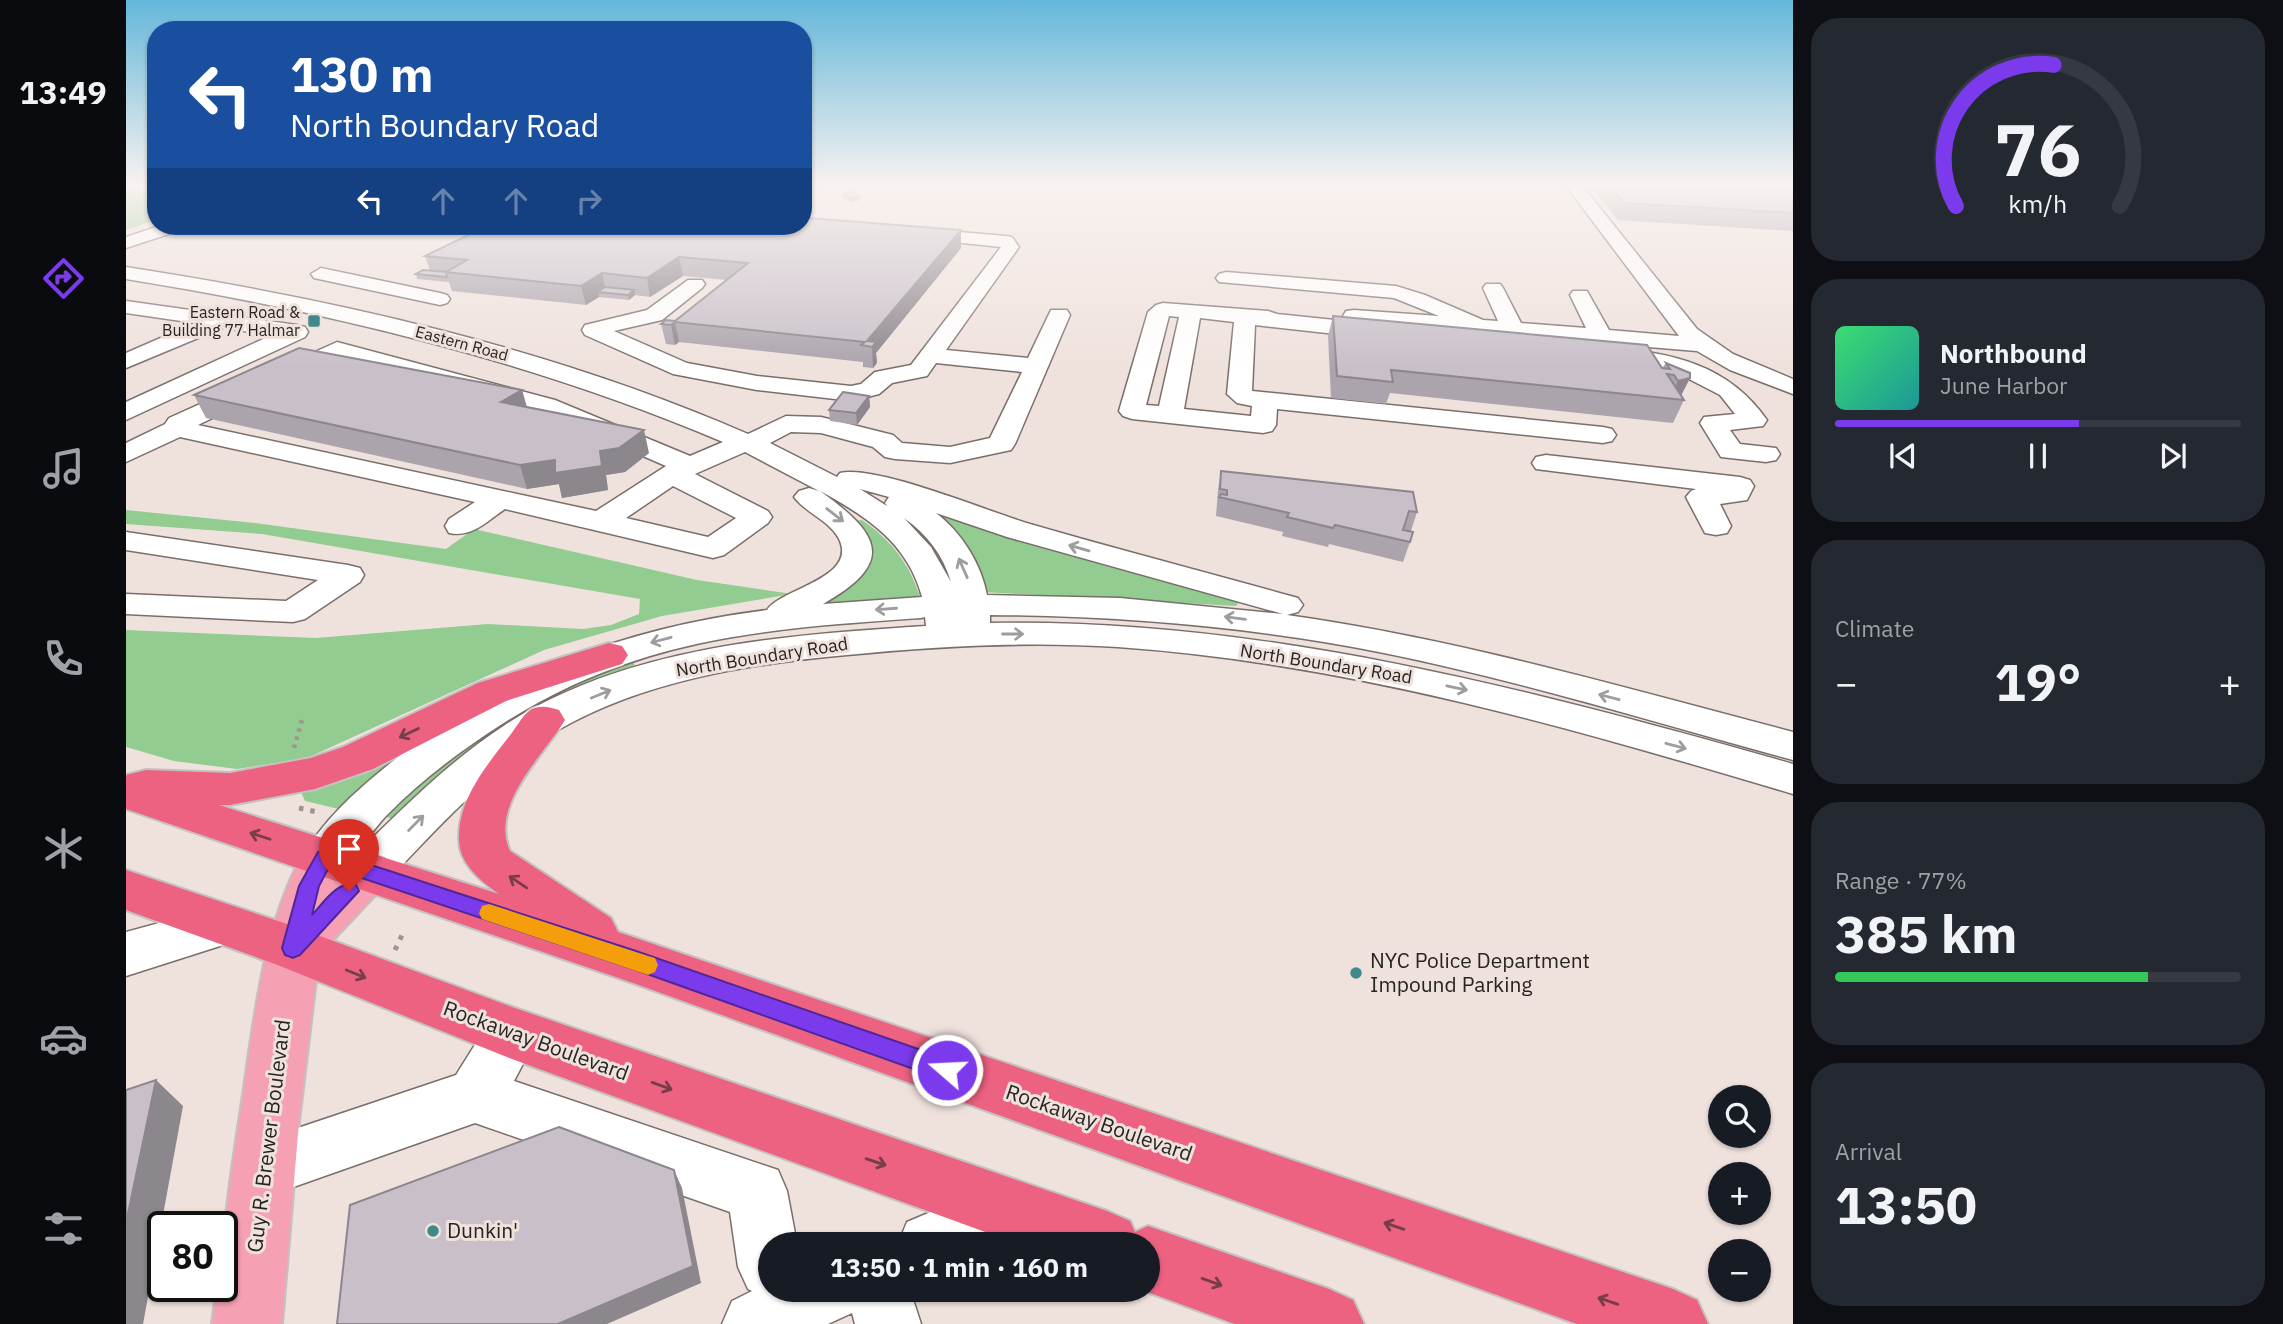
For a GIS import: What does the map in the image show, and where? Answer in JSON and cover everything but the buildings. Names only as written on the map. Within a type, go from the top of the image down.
[{"type":"highway","points":[[126,786],[230,789],[315,773],[358,758],[492,692],[609,655]]},
{"type":"highway","points":[[544,720],[504,772],[490,797],[483,827],[482,841],[485,852],[501,872],[636,961]]},
{"type":"highway","name":"Rockaway Boulevard","points":[[126,792],[636,961],[1673,1324]]},
{"type":"highway","name":"Rockaway Boulevard","points":[[126,890],[293,948],[512,1033],[1073,1232]]},
{"type":"highway","points":[[1160,1263],[1329,1324]]},
{"type":"main road","name":"North Boundary Road","points":[[293,948],[346,864]]},
{"type":"main road","name":"Guy R. Brewer Boulevard","points":[[247,1324],[276,1054],[293,948]]},
{"type":"street","points":[[695,284],[654,315],[593,330],[681,369],[757,383],[852,394],[870,389],[884,377],[919,371],[1010,247],[1009,245]]},
{"type":"street","points":[[1621,245],[1689,334],[1701,345],[1729,361],[1793,387]]},
{"type":"street","points":[[321,274],[440,299]]},
{"type":"street","name":"Eastern Road","points":[[130,276],[229,288],[394,325],[525,359],[698,422]]},
{"type":"street","points":[[1226,278],[1396,292],[1479,326]]},
{"type":"street","points":[[1493,288],[1514,329]]},
{"type":"street","points":[[1580,295],[1602,337]]},
{"type":"street","points":[[1265,400],[1264,425],[1132,411],[1159,312],[1163,309],[1191,311],[1245,319],[1659,359],[1729,390],[1754,420],[1713,423],[1731,451]]},
{"type":"street","points":[[128,410],[297,332],[132,311]]},
{"type":"street","points":[[1170,415],[1191,311]]},
{"type":"street","points":[[1245,319],[1326,313],[1701,345]]},
{"type":"street","points":[[601,521],[681,470],[786,424],[821,425],[883,441],[895,451],[950,455],[1001,444],[1059,315]]},
{"type":"street","points":[[1245,319],[1239,394],[1246,398],[1603,435]]},
{"type":"street","points":[[126,361],[219,321]]},
{"type":"street","points":[[126,454],[177,428],[178,425],[337,349],[394,325]]},
{"type":"street","points":[[177,428],[713,548],[757,517],[681,470],[546,405],[337,349]]},
{"type":"street","points":[[931,356],[1035,366]]},
{"type":"street","points":[[698,422],[743,445],[784,461],[878,484],[1018,530],[1338,620],[1447,656]]},
{"type":"street","points":[[738,625],[779,612],[827,589],[848,574],[859,552],[853,532],[842,520],[743,445]]},
{"type":"street","points":[[1731,451],[1766,454]]},
{"type":"street","points":[[1716,526],[1701,497],[1743,494],[1724,460],[1731,451]]},
{"type":"street","points":[[784,461],[878,514],[905,534],[926,564],[958,620]]},
{"type":"street","points":[[1546,463],[1740,486]]},
{"type":"street","points":[[850,478],[911,508],[931,521],[962,564],[971,589],[958,620]]},
{"type":"street","points":[[460,526],[500,499]]},
{"type":"street","points":[[126,541],[348,575],[293,612],[126,604]]},
{"type":"street","name":"North Boundary Road","points":[[346,864],[347,828],[445,743],[513,699],[579,666],[609,655],[679,635],[738,625],[958,620],[1096,606],[1234,618],[1336,633],[1447,656],[1793,746]]},
{"type":"street","name":"North Boundary Road","points":[[346,864],[544,720],[618,687],[695,664],[828,645],[958,620],[1214,646],[1334,663],[1466,690],[1793,779]]},
{"type":"street","points":[[126,954],[225,925]]},
{"type":"street","points":[[475,1096],[512,1033]]},
{"type":"street","points":[[265,1167],[475,1096],[757,1191],[766,1232]]},
{"type":"street","points":[[956,1232],[1009,1209]]},
{"type":"street","points":[[882,1302],[888,1324]]},
{"type":"path","points":[[394,952],[402,934]]},
{"type":"green space","points":[[126,510],[255,523],[446,549],[474,529],[697,580],[792,594],[662,616],[544,650],[307,758],[237,769],[174,761],[126,747],[126,630],[316,638],[488,624],[583,629],[611,625],[639,614],[640,599],[262,534],[126,524]]},
{"type":"green space","points":[[941,512],[1239,602],[1236,606],[983,592],[936,515]]},
{"type":"green space","points":[[862,520],[898,553],[911,574],[920,597],[820,604],[847,587],[856,521]]},
{"type":"green space","points":[[631,658],[635,666],[596,683],[397,819],[379,816],[415,783],[519,708]]},
{"type":"green space","points":[[395,757],[343,810],[305,801],[300,790]]},
{"type":"slow traffic","points":[[489,913],[648,965]]},
{"type":"place","name":"Eastern Road & Building 77 Halmar","points":[[314,321]]},
{"type":"place","name":"NYC Police Department Impound Parking","points":[[1356,973]]},
{"type":"place","name":"Dunkin'","points":[[433,1231]]},
{"type":"route","points":[[349,891],[293,948],[309,886],[325,858],[636,961],[947,1070]]}]
